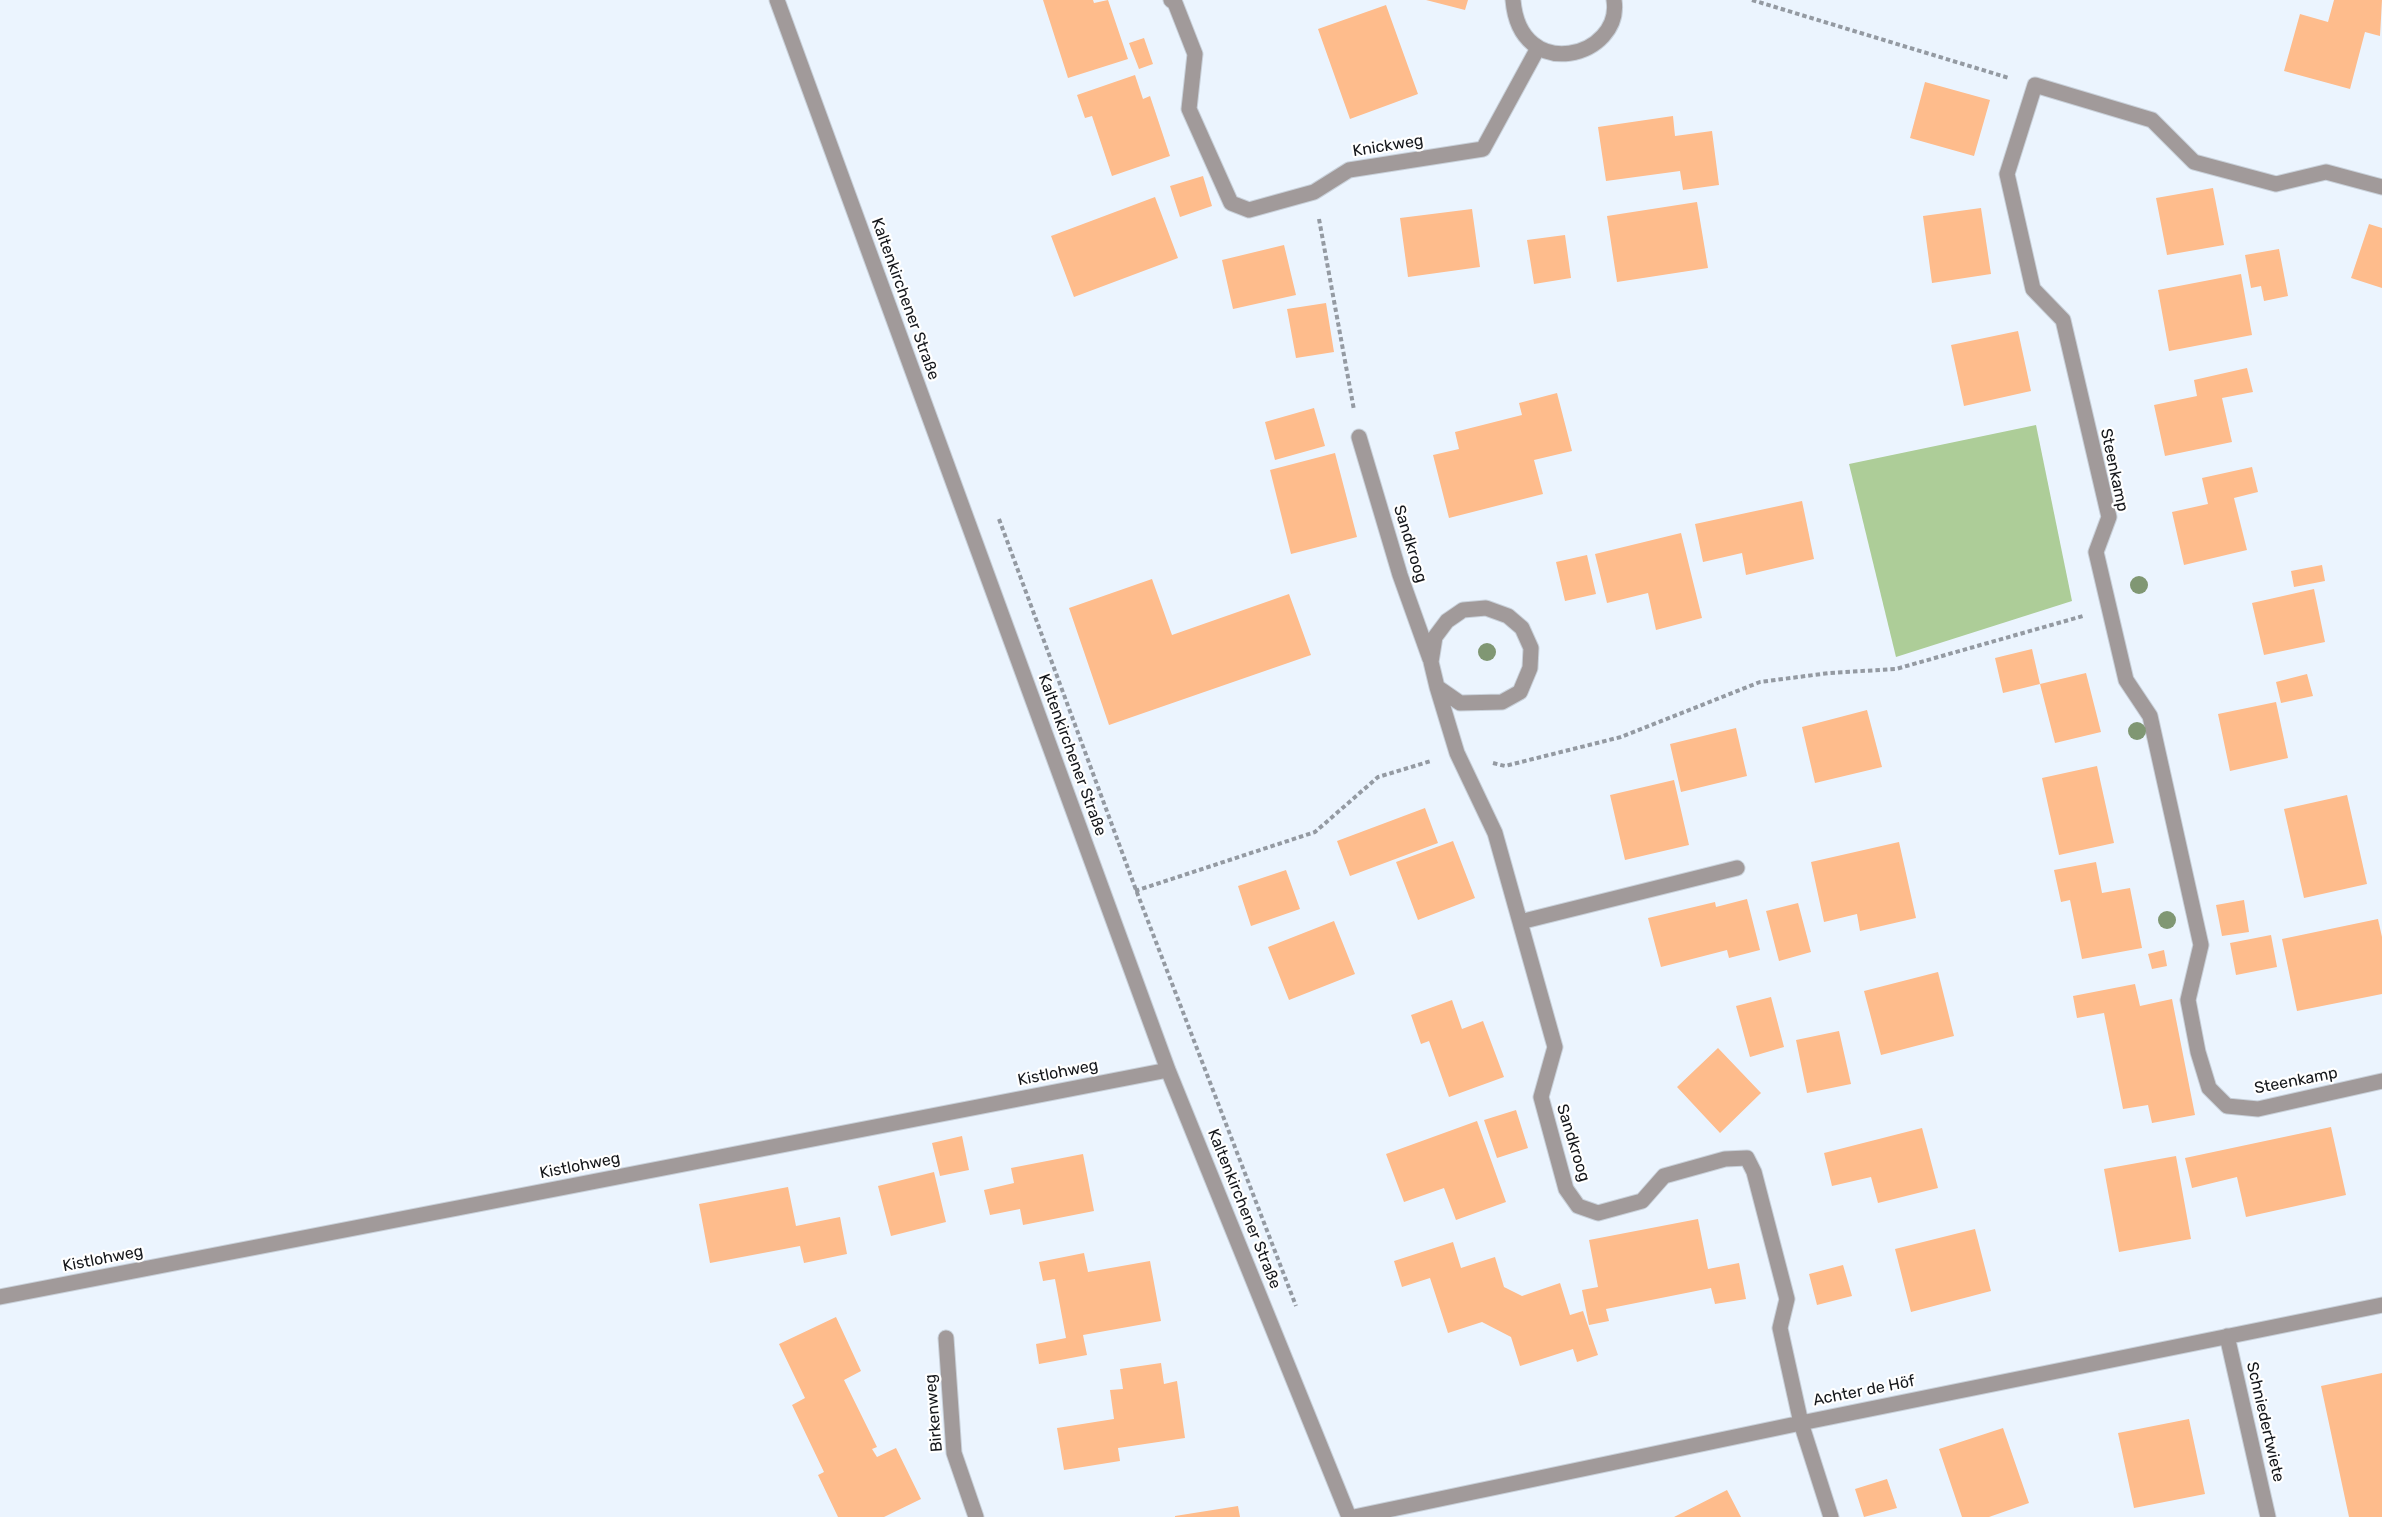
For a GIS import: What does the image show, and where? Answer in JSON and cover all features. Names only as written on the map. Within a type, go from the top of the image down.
[{"type":"street","name":"Kaltenkirchener Straße","points":[[777,0],[1168,1070],[1351,1517]]},
{"type":"street","name":"Knickweg","points":[[1171,0],[1175,3],[1195,54],[1189,109],[1231,203],[1249,210],[1314,192],[1349,170],[1483,149],[1538,48]]},
{"type":"street","points":[[1513,0],[1514,17],[1523,34],[1538,48],[1558,54],[1578,52],[1597,42],[1609,26],[1615,6],[1614,0]]},
{"type":"street","points":[[2035,85],[2152,120],[2194,162],[2276,184],[2326,172],[2382,187]]},
{"type":"street","name":"Steenkamp","points":[[2035,85],[2007,174],[2033,289],[2063,321],[2109,517],[2096,552],[2126,680],[2150,716],[2201,945],[2187,1000],[2198,1052],[2209,1088],[2227,1106],[2258,1109],[2382,1081]]},
{"type":"street","name":"Sandkroog","points":[[1359,437],[1400,575],[1431,662],[1457,753],[1495,833],[1555,1047],[1541,1097],[1566,1189],[1578,1206],[1598,1213],[1642,1201],[1664,1176],[1725,1159],[1747,1158],[1754,1172],[1787,1299],[1780,1328],[1801,1422]]},
{"type":"street","name":"Sandkroog","points":[[1431,662],[1435,637],[1447,621],[1463,610],[1486,609],[1508,616],[1522,628],[1531,648],[1530,668],[1520,692],[1502,702],[1460,704],[1437,687]]},
{"type":"street","points":[[1520,922],[1737,868]]},
{"type":"street","name":"Kistlohweg","points":[[0,1297],[1168,1070]]},
{"type":"street","name":"Achter de Höf","points":[[1351,1517],[1801,1422],[2382,1305]]},
{"type":"street","name":"Schniedertwiete","points":[[2227,1336],[2268,1517]]},
{"type":"street","name":"Birkenweg","points":[[946,1338],[954,1453],[976,1517]]},
{"type":"street","points":[[1801,1422],[1831,1517]]},
{"type":"path","points":[[1752,0],[1951,62],[2035,85]]},
{"type":"path","points":[[1314,192],[1359,437]]},
{"type":"path","points":[[995,509],[1136,890],[1299,1311]]},
{"type":"path","points":[[1106,902],[1136,890],[1315,832],[1378,777],[1457,753],[1505,766],[1622,737],[1760,682],[1829,673],[1896,669],[2110,608]]},
{"type":"green space","points":[[2036,425],[2072,601],[1896,657],[1849,464]]},
{"type":"building","points":[[1043,0],[1093,0],[1094,3],[1108,0],[1128,59],[1068,78]]},
{"type":"building","points":[[1426,0],[1468,0],[1465,10]]},
{"type":"building","points":[[2334,0],[2382,0],[2380,36],[2365,32],[2350,89],[2284,71],[2300,14],[2328,22]]},
{"type":"building","points":[[1386,5],[1418,94],[1350,119],[1318,29]]},
{"type":"building","points":[[1144,38],[1153,64],[1139,69],[1129,43]]},
{"type":"building","points":[[1135,75],[1143,99],[1150,96],[1170,156],[1112,176],[1092,116],[1085,118],[1077,95]]},
{"type":"building","points":[[1925,82],[1990,100],[1974,156],[1910,138]]},
{"type":"building","points":[[1673,116],[1675,136],[1712,131],[1719,185],[1683,190],[1680,171],[1606,181],[1598,127]]},
{"type":"building","points":[[1203,176],[1212,206],[1180,217],[1170,186]]},
{"type":"building","points":[[2213,188],[2224,245],[2167,255],[2156,198]]},
{"type":"building","points":[[1155,197],[1178,258],[1074,297],[1051,236]]},
{"type":"building","points":[[1697,202],[1708,268],[1617,282],[1607,216]]},
{"type":"building","points":[[1981,208],[1991,274],[1932,283],[1923,216]]},
{"type":"building","points":[[1472,209],[1480,267],[1408,277],[1400,218]]},
{"type":"building","points":[[2369,224],[2382,228],[2382,288],[2351,278]]},
{"type":"building","points":[[1565,235],[1571,278],[1534,284],[1527,240]]},
{"type":"building","points":[[1284,245],[1296,295],[1233,309],[1222,260]]},
{"type":"building","points":[[2279,249],[2288,296],[2264,301],[2261,286],[2251,288],[2245,255]]},
{"type":"building","points":[[2241,274],[2252,335],[2169,351],[2158,290]]},
{"type":"building","points":[[1326,303],[1334,352],[1296,358],[1287,309]]},
{"type":"building","points":[[2018,331],[2031,391],[1964,406],[1951,345]]},
{"type":"building","points":[[2247,368],[2253,392],[2222,398],[2232,442],[2165,456],[2154,405],[2197,396],[2194,380]]},
{"type":"building","points":[[1557,393],[1572,451],[1534,460],[1543,494],[1449,518],[1433,455],[1459,449],[1455,432],[1522,415],[1519,403]]},
{"type":"building","points":[[1314,408],[1325,446],[1275,460],[1265,422]]},
{"type":"building","points":[[1335,453],[1357,537],[1291,554],[1270,470]]},
{"type":"building","points":[[2252,467],[2258,492],[2234,498],[2247,550],[2184,565],[2172,512],[2208,504],[2202,478]]},
{"type":"building","points":[[1802,501],[1814,559],[1746,575],[1742,553],[1703,562],[1695,524]]},
{"type":"building","points":[[1681,533],[1702,618],[1656,630],[1648,593],[1607,603],[1595,554]]},
{"type":"building","points":[[1587,555],[1596,594],[1565,601],[1556,562]]},
{"type":"building","points":[[2322,565],[2325,581],[2294,587],[2291,571]]},
{"type":"building","points":[[1152,579],[1172,635],[1289,594],[1311,655],[1109,725],[1069,608]]},
{"type":"building","points":[[2314,589],[2325,642],[2264,655],[2252,603]]},
{"type":"building","points":[[2032,649],[2040,684],[2003,693],[1995,658]]},
{"type":"building","points":[[2086,673],[2101,732],[2055,743],[2040,684]]},
{"type":"building","points":[[2307,674],[2313,696],[2281,703],[2276,682]]},
{"type":"building","points":[[2276,702],[2288,758],[2230,771],[2218,714]]},
{"type":"building","points":[[1867,710],[1882,767],[1815,783],[1802,727]]},
{"type":"building","points":[[1736,728],[1747,776],[1681,792],[1670,744]]},
{"type":"building","points":[[2097,766],[2114,843],[2059,855],[2042,778]]},
{"type":"building","points":[[1674,780],[1689,845],[1625,860],[1610,795]]},
{"type":"building","points":[[2347,795],[2367,884],[2304,898],[2284,809]]},
{"type":"building","points":[[1425,808],[1438,843],[1350,876],[1337,841]]},
{"type":"building","points":[[1453,841],[1475,898],[1418,920],[1396,862]]},
{"type":"building","points":[[1899,842],[1916,918],[1860,931],[1857,914],[1824,922],[1811,862]]},
{"type":"building","points":[[2096,862],[2102,893],[2130,888],[2142,948],[2082,959],[2070,900],[2061,902],[2054,870]]},
{"type":"building","points":[[1286,870],[1300,909],[1251,926],[1238,886]]},
{"type":"building","points":[[1747,899],[1760,950],[1729,958],[1727,950],[1661,967],[1648,918],[1715,902],[1716,907]]},
{"type":"building","points":[[2244,900],[2249,932],[2222,936],[2216,905]]},
{"type":"building","points":[[1798,903],[1811,952],[1779,961],[1766,911]]},
{"type":"building","points":[[2378,919],[2382,937],[2382,994],[2297,1011],[2282,939]]},
{"type":"building","points":[[1334,921],[1355,974],[1289,1000],[1268,947]]},
{"type":"building","points":[[2271,935],[2277,967],[2236,975],[2230,943]]},
{"type":"building","points":[[2164,950],[2167,966],[2152,969],[2148,954]]},
{"type":"building","points":[[1938,972],[1954,1036],[1881,1055],[1864,991]]},
{"type":"building","points":[[2135,984],[2140,1006],[2172,999],[2195,1115],[2152,1123],[2148,1105],[2123,1109],[2104,1013],[2077,1018],[2073,996]]},
{"type":"building","points":[[1771,997],[1784,1047],[1750,1057],[1736,1006]]},
{"type":"building","points":[[1452,1000],[1462,1029],[1483,1021],[1504,1077],[1449,1097],[1429,1041],[1421,1044],[1411,1015]]},
{"type":"building","points":[[1839,1031],[1851,1084],[1807,1093],[1796,1040]]},
{"type":"building","points":[[1718,1048],[1761,1093],[1720,1133],[1677,1087]]},
{"type":"building","points":[[1516,1110],[1528,1148],[1497,1158],[1484,1120]]},
{"type":"building","points":[[1477,1121],[1506,1202],[1456,1220],[1444,1188],[1404,1202],[1386,1154]]},
{"type":"building","points":[[2331,1127],[2346,1195],[2246,1217],[2237,1177],[2192,1188],[2185,1158]]},
{"type":"building","points":[[1922,1128],[1938,1188],[1878,1203],[1871,1177],[1832,1186],[1824,1153]]},
{"type":"building","points":[[962,1136],[969,1170],[940,1176],[932,1143]]},
{"type":"building","points":[[1083,1154],[1094,1211],[1023,1225],[1020,1209],[990,1215],[984,1190],[1014,1183],[1011,1168]]},
{"type":"building","points":[[2176,1156],[2191,1239],[2119,1252],[2104,1169]]},
{"type":"building","points":[[934,1172],[946,1222],[891,1236],[878,1186]]},
{"type":"building","points":[[788,1187],[796,1226],[840,1217],[847,1254],[804,1263],[800,1246],[710,1263],[699,1204]]},
{"type":"building","points":[[1698,1219],[1708,1269],[1739,1263],[1746,1299],[1715,1304],[1711,1288],[1606,1309],[1609,1321],[1589,1325],[1582,1290],[1598,1287],[1589,1240]]},
{"type":"building","points":[[1975,1229],[1991,1291],[1911,1312],[1895,1249]]},
{"type":"building","points":[[1453,1242],[1461,1268],[1495,1257],[1504,1287],[1522,1296],[1560,1283],[1570,1315],[1583,1311],[1598,1355],[1577,1362],[1573,1349],[1520,1366],[1511,1337],[1482,1322],[1448,1333],[1430,1278],[1402,1287],[1394,1261]]},
{"type":"building","points":[[1084,1253],[1088,1272],[1150,1261],[1161,1321],[1083,1335],[1087,1355],[1039,1364],[1036,1344],[1066,1338],[1055,1279],[1043,1281],[1039,1262]]},
{"type":"building","points":[[1843,1265],[1852,1296],[1817,1305],[1809,1274]]},
{"type":"building","points":[[836,1317],[861,1371],[844,1380],[877,1447],[872,1449],[877,1457],[896,1448],[921,1499],[884,1517],[838,1517],[818,1475],[824,1472],[792,1405],[805,1398],[779,1344]]},
{"type":"building","points":[[1161,1363],[1164,1384],[1177,1381],[1185,1438],[1118,1448],[1120,1461],[1064,1470],[1057,1428],[1114,1419],[1110,1390],[1123,1389],[1120,1369]]},
{"type":"building","points":[[2382,1373],[2382,1517],[2349,1517],[2321,1386]]},
{"type":"building","points":[[2189,1419],[2205,1494],[2134,1508],[2118,1433]]},
{"type":"building","points":[[2003,1428],[2029,1503],[1989,1517],[1962,1517],[1939,1449]]},
{"type":"building","points":[[1887,1479],[1897,1508],[1864,1517],[1855,1489]]},
{"type":"building","points":[[1727,1490],[1741,1517],[1674,1517]]},
{"type":"building","points":[[1238,1506],[1240,1517],[1175,1517],[1175,1516]]}]
